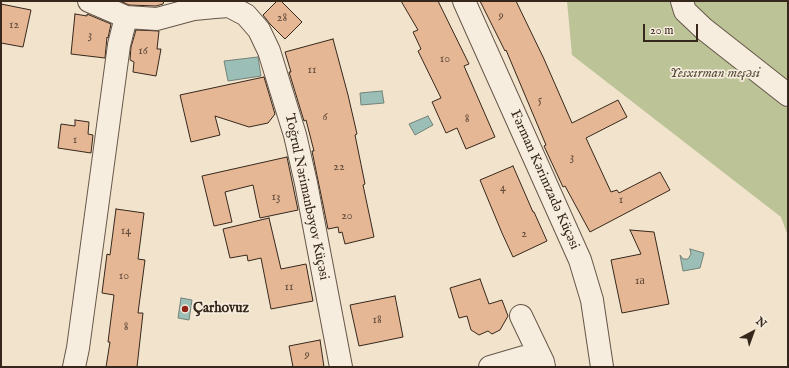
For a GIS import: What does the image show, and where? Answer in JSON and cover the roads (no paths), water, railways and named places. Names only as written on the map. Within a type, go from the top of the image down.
[{"type":"street","name":"Toğrul Nərimanbəyov Küçəsi","points":[[89,1],[157,19],[194,9],[229,6],[246,15],[259,30],[269,51],[295,134],[306,183],[341,367]]},
{"type":"street","name":"Fərman Kərimzadə Küçəsi","points":[[464,1],[580,260],[592,300],[602,367]]},
{"type":"street","points":[[682,1],[685,11],[704,29],[788,95]]},
{"type":"street","points":[[74,367],[79,340],[119,45],[119,10]]},
{"type":"street","points":[[521,316],[543,362],[543,367]]},
{"type":"street","points":[[490,367],[524,357],[543,367]]},
{"type":"water","points":[[258,57],[261,76],[228,81],[224,61]]},
{"type":"water","points":[[382,91],[384,103],[361,105],[360,93]]},
{"type":"water","points":[[428,116],[433,125],[415,135],[409,124]]},
{"type":"water","points":[[690,249],[704,253],[700,268],[683,271],[680,255],[683,259],[688,259],[691,254]]},
{"type":"water","name":"Çarhovuz","points":[[181,298],[192,300],[189,320],[178,318]]},
{"type":"place","name":"Çarhovuz","points":[[185,309]]},
{"type":"park label","name":"Yesxırman meşəsi","points":[[715,74]]}]
